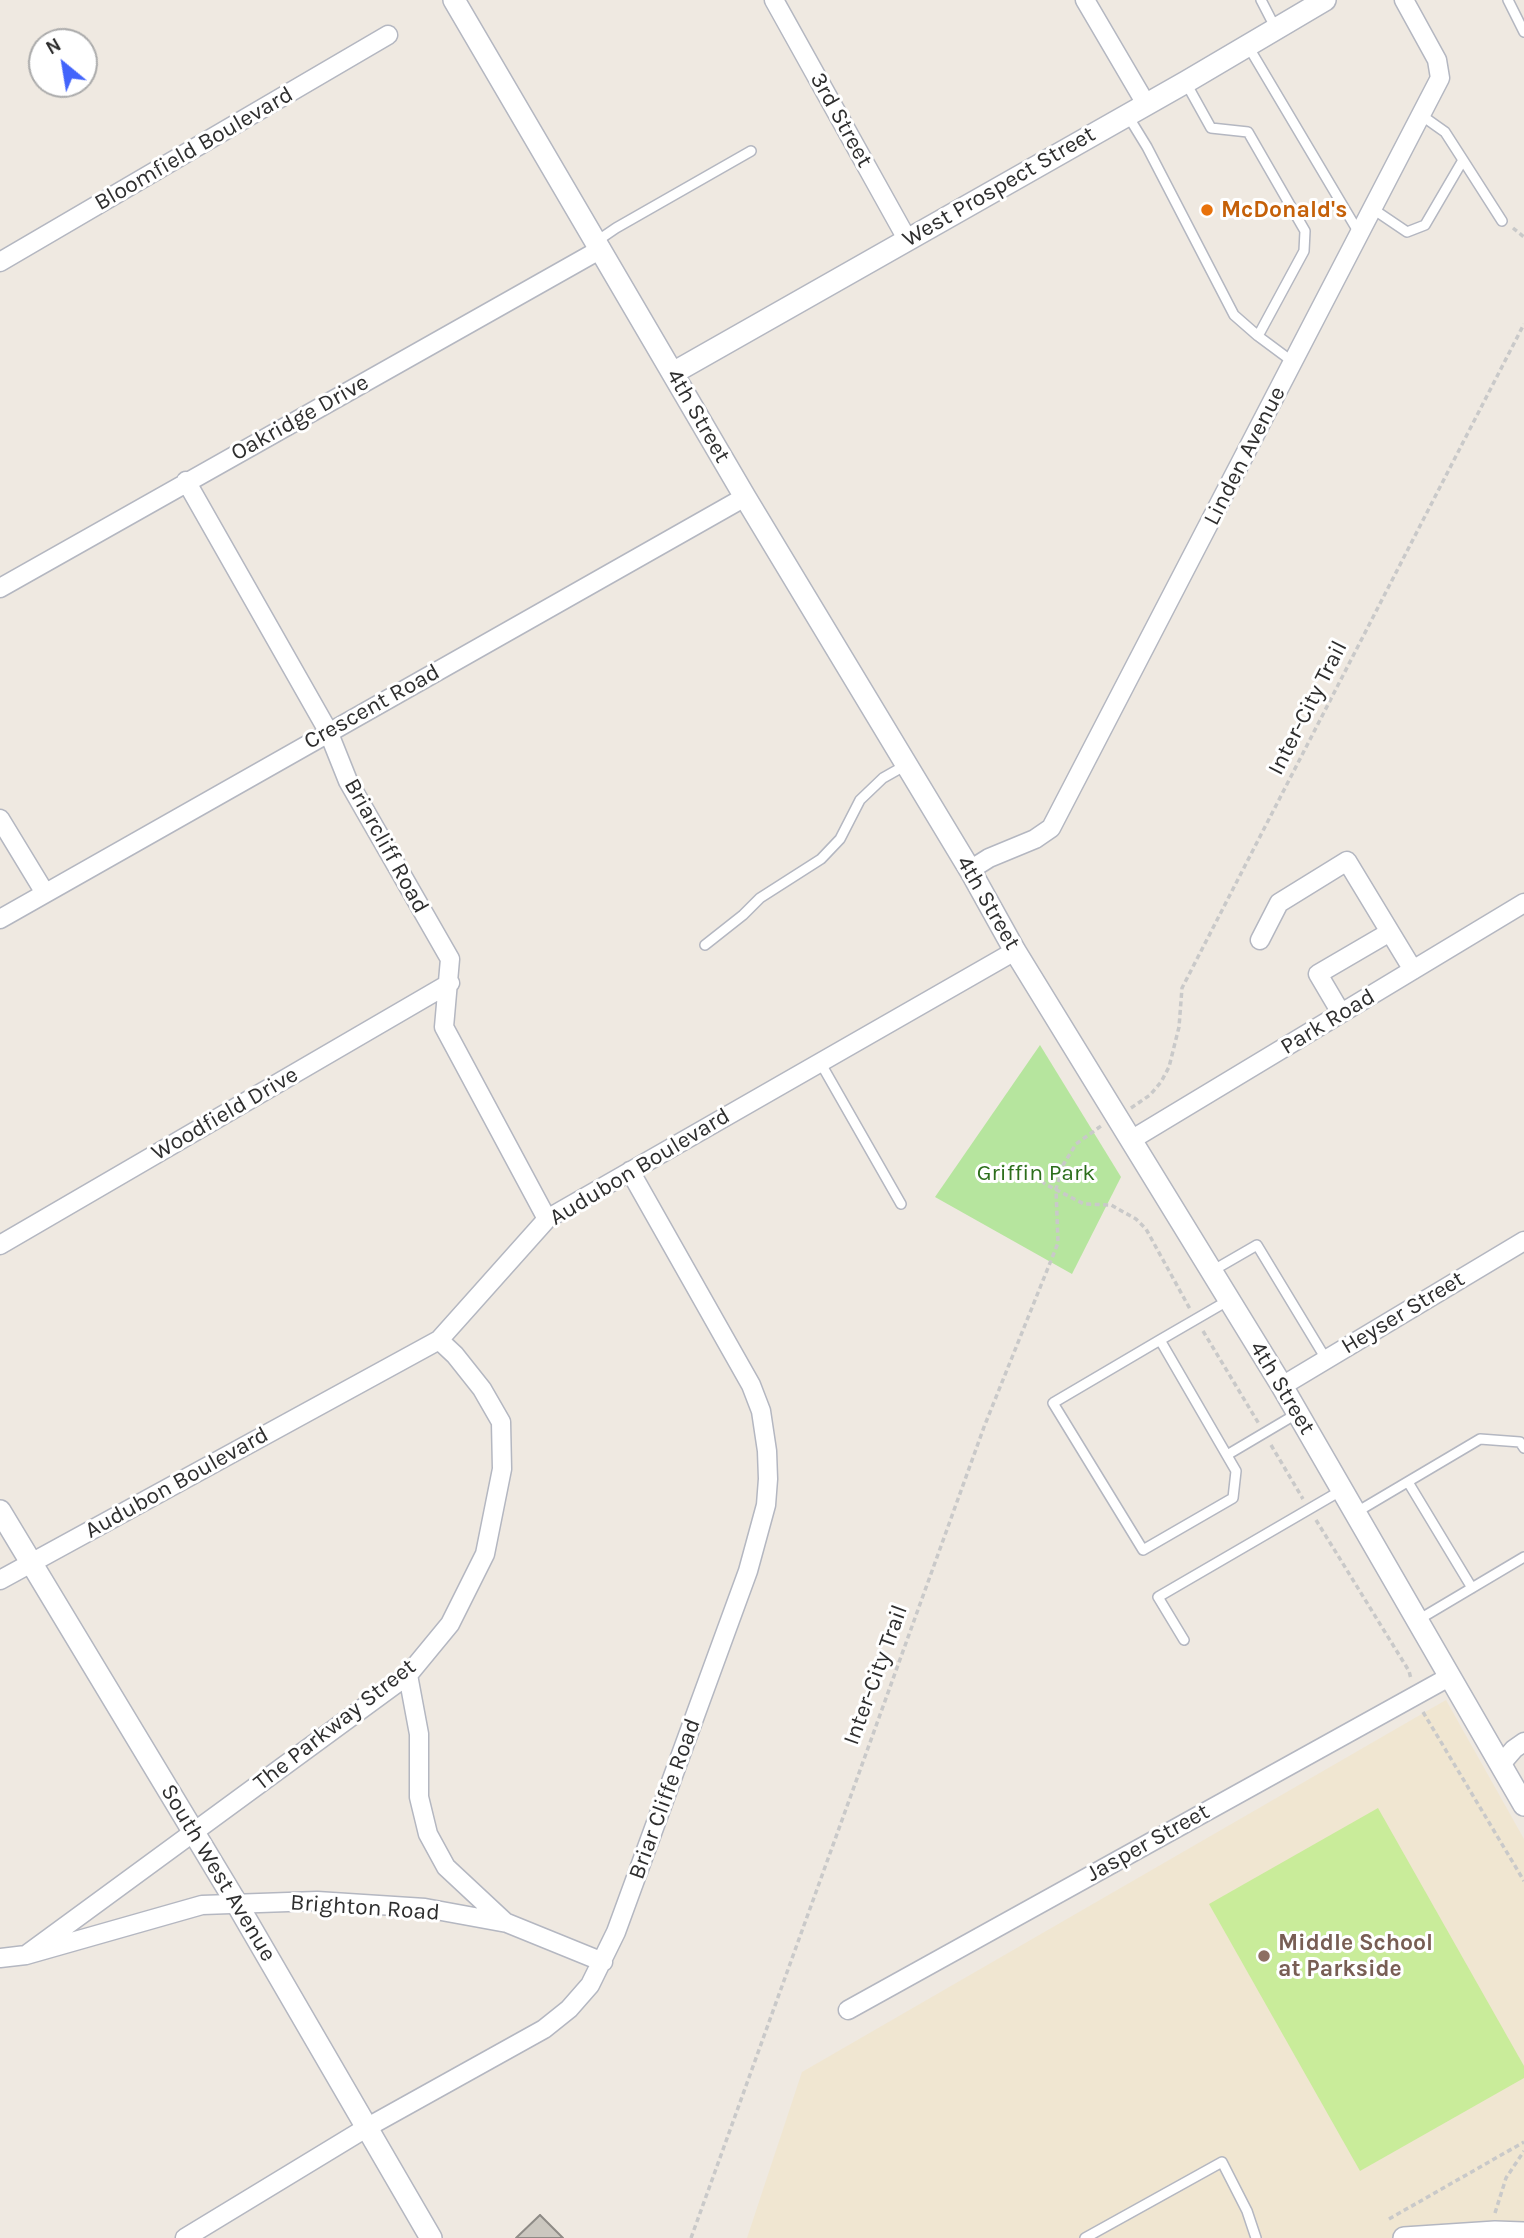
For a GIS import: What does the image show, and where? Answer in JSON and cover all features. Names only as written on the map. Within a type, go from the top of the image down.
[{"type":"street","name":"4th Street","points":[[454,0],[745,497],[970,870],[1015,951],[1282,1386],[1524,1805]]},
{"type":"street","name":"3rd Street","points":[[774,0],[907,239]]},
{"type":"street","points":[[1086,0],[1137,109]]},
{"type":"street","name":"West Prospect Street","points":[[673,373],[1186,82],[1325,0]]},
{"type":"street","name":"Linden Avenue","points":[[970,870],[989,858],[1035,839],[1051,828],[1440,78],[1437,60],[1404,0]]},
{"type":"street","name":"Bloomfield Boulevard","points":[[0,262],[388,35]]},
{"type":"street","name":"Oakridge Drive","points":[[0,588],[599,245]]},
{"type":"street","name":"Briarcliff Road","points":[[187,481],[328,731],[348,781],[450,958],[450,983],[445,1000],[444,1027],[547,1219]]},
{"type":"street","name":"Crescent Road","points":[[0,919],[745,497]]},
{"type":"street","points":[[0,819],[45,893]]},
{"type":"street","points":[[1259,940],[1279,903],[1347,861],[1413,970]]},
{"type":"street","name":"Park Road","points":[[1131,1140],[1524,903]]},
{"type":"street","points":[[1341,1013],[1318,974],[1390,932]]},
{"type":"street","name":"Audubon Boulevard","points":[[0,1580],[439,1340],[547,1219],[1015,951]]},
{"type":"street","name":"Woodfield Drive","points":[[0,1245],[450,983]]},
{"type":"street","name":"Briar Cliffe Road","points":[[185,2238],[366,2128],[544,2029],[569,2009],[590,1985],[603,1962],[748,1571],[766,1505],[768,1479],[761,1411],[751,1385],[630,1171]]},
{"type":"street","name":"Heyser Street","points":[[1282,1386],[1524,1241]]},
{"type":"street","name":"The Parkway Street","points":[[26,1955],[408,1675],[450,1624],[485,1554],[502,1469],[501,1422],[482,1389],[455,1354],[439,1340]]},
{"type":"street","name":"South West Avenue","points":[[0,1511],[237,1903],[431,2238]]},
{"type":"street","points":[[408,1675],[419,1734],[419,1797],[428,1834],[446,1867],[507,1923]]},
{"type":"street","name":"Jasper Street","points":[[848,2010],[1449,1677]]},
{"type":"street","points":[[1501,1764],[1524,1742]]},
{"type":"street","name":"Brighton Road","points":[[0,1958],[26,1955],[202,1905],[317,1901],[425,1908],[507,1923],[603,1962]]},
{"type":"street","points":[[1404,2238],[1495,2232],[1524,2233]]},
{"type":"lane","points":[[1261,0],[1276,29]]},
{"type":"lane","points":[[1508,0],[1524,32]]},
{"type":"lane","points":[[1247,45],[1360,235]]},
{"type":"lane","points":[[1186,82],[1211,128],[1248,132],[1305,231],[1304,251],[1258,336]]},
{"type":"lane","points":[[1137,109],[1147,146],[1234,315],[1294,362]]},
{"type":"lane","points":[[1421,115],[1445,132],[1503,222]]},
{"type":"lane","points":[[599,245],[616,228],[751,151]]},
{"type":"lane","points":[[1373,209],[1407,232],[1425,225],[1463,160]]},
{"type":"lane","points":[[705,945],[760,898],[821,859],[840,839],[860,800],[883,778],[907,765]]},
{"type":"lane","points":[[820,1062],[901,1204]]},
{"type":"lane","points":[[1212,1271],[1257,1245],[1326,1359]]},
{"type":"lane","points":[[1160,1340],[1236,1471],[1233,1498],[1143,1550],[1053,1403],[1160,1340],[1229,1300]]},
{"type":"lane","points":[[1227,1455],[1298,1413]]},
{"type":"lane","points":[[1355,1513],[1480,1439],[1520,1441],[1524,1448]]},
{"type":"lane","points":[[1408,1482],[1472,1588]]},
{"type":"lane","points":[[1184,1640],[1158,1597],[1342,1490]]},
{"type":"lane","points":[[1417,1621],[1524,1558]]},
{"type":"lane","points":[[1085,2238],[1222,2162],[1247,2211],[1256,2238]]},
{"type":"path","name":"Inter-City Trail","points":[[1134,1106],[1150,1095],[1165,1074],[1180,1027],[1182,988],[1524,324]]},
{"type":"path","name":"Inter-City Trail","points":[[691,2238],[984,1427],[1058,1243],[1056,1189],[1063,1165],[1076,1144],[1092,1131]]},
{"type":"path","points":[[1023,1164],[1045,1184],[1084,1204],[1111,1205],[1136,1219],[1146,1229],[1309,1509],[1409,1671],[1414,1696],[1524,1881]]},
{"type":"path","points":[[1389,2219],[1524,2142]]},
{"type":"path","points":[[1495,2218],[1495,2210],[1506,2178],[1524,2151]]},
{"type":"shaded area","name":"Middle School at Parkside","points":[[1446,1700],[1524,1839],[1524,2238],[747,2238],[802,2072]]},
{"type":"green space","name":"Griffin Park","points":[[1040,1045],[1121,1177],[1072,1274],[935,1197]]},
{"type":"green space","points":[[1378,1808],[1524,2066],[1524,2078],[1360,2171],[1209,1904]]},
{"type":"building","points":[[540,2215],[563,2238],[516,2238]]},
{"type":"place","name":"McDonald's","points":[[1207,210]]},
{"type":"place","name":"Middle School at Parkside","points":[[1264,1956]]}]
